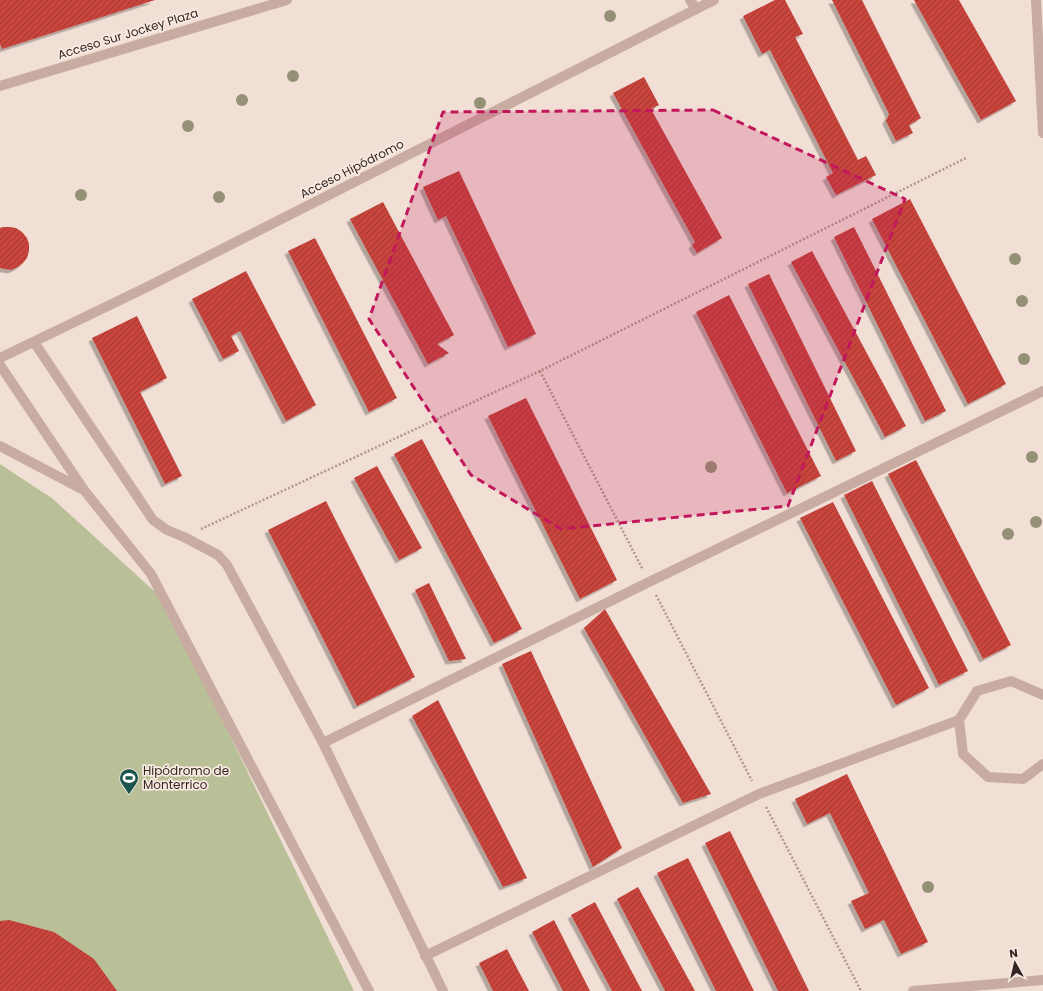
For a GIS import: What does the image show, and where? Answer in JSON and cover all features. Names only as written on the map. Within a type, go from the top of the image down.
[{"type":"street","name":"Acceso Sur Jockey Plaza","points":[[0,86],[287,0]]},
{"type":"street","points":[[690,0],[696,9]]},
{"type":"street","name":"Acceso Hipódromo","points":[[0,358],[147,288],[714,0]]},
{"type":"street","points":[[1036,0],[1043,133]]},
{"type":"street","points":[[34,342],[153,520],[167,530],[218,555],[227,565],[323,743],[443,991]]},
{"type":"street","points":[[0,365],[84,490],[151,574],[369,991]]},
{"type":"street","points":[[323,743],[649,582],[1043,391]]},
{"type":"street","points":[[0,446],[84,490]]},
{"type":"street","points":[[425,956],[759,794],[959,720],[977,691],[1011,681],[1043,696]]},
{"type":"street","points":[[959,720],[963,754],[988,777],[1022,779],[1043,764]]},
{"type":"street","points":[[914,991],[1043,980]]},
{"type":"path","points":[[184,537],[540,371],[966,158]]},
{"type":"path","points":[[540,371],[861,991]]},
{"type":"highlighted area","points":[[713,110],[905,199],[788,506],[561,529],[471,475],[369,319],[443,112]]},
{"type":"green space","name":"Hipódromo de Monterrico","points":[[0,464],[53,499],[164,600],[354,991],[0,991]]},
{"type":"building","points":[[0,0],[155,0],[2,49],[0,44]]},
{"type":"building","points":[[775,0],[785,0],[803,34],[795,37],[858,160],[866,156],[876,175],[836,195],[826,177],[833,173],[770,50],[762,54],[743,16]]},
{"type":"building","points":[[832,0],[862,0],[921,118],[909,125],[913,133],[896,141],[886,121],[889,114]]},
{"type":"building","points":[[914,0],[959,0],[1016,101],[981,120]]},
{"type":"building","points":[[644,77],[659,105],[651,109],[722,238],[697,253],[692,245],[695,242],[613,93]]},
{"type":"building","points":[[459,171],[536,334],[508,347],[446,216],[438,220],[423,187]]},
{"type":"building","points":[[910,199],[1006,384],[968,404],[872,219]]},
{"type":"building","points":[[383,202],[454,335],[437,344],[449,353],[428,364],[350,219]]},
{"type":"building","points":[[854,227],[946,411],[925,421],[834,237]]},
{"type":"building","points":[[0,228],[16,228],[27,238],[29,244],[27,258],[18,267],[11,270],[0,268]]},
{"type":"building","points":[[315,238],[397,398],[369,412],[288,251]]},
{"type":"building","points":[[812,251],[906,426],[885,437],[791,262]]},
{"type":"building","points":[[246,271],[316,405],[286,421],[240,331],[231,336],[239,351],[223,359],[192,299]]},
{"type":"building","points":[[769,274],[856,451],[836,461],[748,284]]},
{"type":"building","points":[[729,295],[821,476],[787,493],[696,312]]},
{"type":"building","points":[[137,316],[167,378],[140,392],[182,476],[165,484],[92,338]]},
{"type":"building","points":[[526,398],[617,580],[580,599],[488,416]]},
{"type":"building","points":[[422,439],[522,629],[494,643],[394,454]]},
{"type":"building","points":[[916,460],[1011,645],[983,659],[888,474]]},
{"type":"building","points":[[377,466],[422,548],[399,560],[354,478]]},
{"type":"building","points":[[872,481],[968,671],[939,685],[844,495]]},
{"type":"building","points":[[326,501],[415,677],[357,706],[268,530]]},
{"type":"building","points":[[833,502],[929,688],[896,705],[800,518]]},
{"type":"building","points":[[429,583],[466,659],[449,661],[415,590]]},
{"type":"building","points":[[605,609],[711,794],[683,803],[584,628]]},
{"type":"building","points":[[531,651],[622,848],[593,867],[502,664]]},
{"type":"building","points":[[438,700],[527,878],[503,887],[412,716]]},
{"type":"building","points":[[847,774],[928,942],[901,954],[884,920],[865,929],[851,901],[869,893],[830,813],[807,824],[795,799]]},
{"type":"building","points":[[730,831],[809,991],[778,991],[705,843]]},
{"type":"building","points":[[688,858],[754,991],[716,991],[657,873]]},
{"type":"building","points":[[638,887],[695,991],[665,991],[617,899]]},
{"type":"building","points":[[595,902],[642,991],[612,991],[571,915]]},
{"type":"building","points":[[9,920],[54,932],[94,959],[117,991],[0,991],[0,921]]},
{"type":"building","points":[[554,920],[590,991],[563,991],[532,932]]},
{"type":"building","points":[[507,949],[529,991],[493,991],[479,963]]},
{"type":"place","name":"Hipódromo de Monterrico","points":[[129,795]]}]
